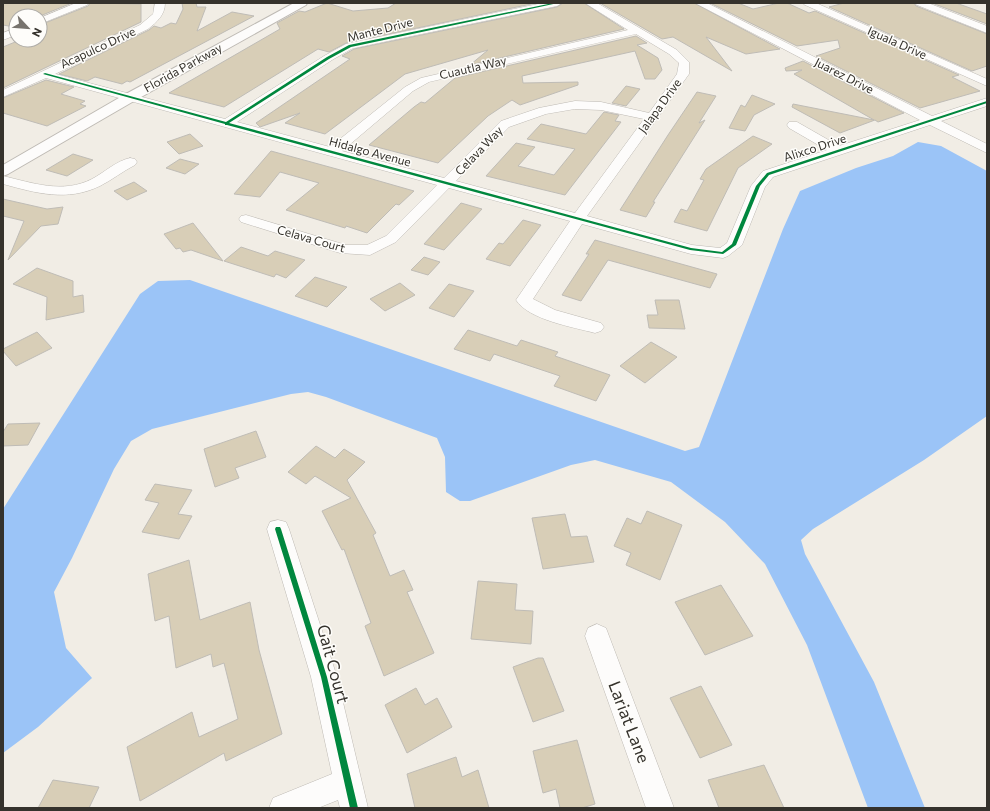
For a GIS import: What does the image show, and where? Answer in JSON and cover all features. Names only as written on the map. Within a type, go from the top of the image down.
[{"type":"street","points":[[48,18],[84,3]]},
{"type":"street","name":"Acapulco Drive","points":[[3,94],[144,27],[155,19],[160,11],[160,3]]},
{"type":"street","name":"Florida Parkway","points":[[3,171],[129,98],[302,3]]},
{"type":"street","name":"Mante Drive","points":[[226,124],[328,58],[350,46],[557,3]]},
{"type":"street","name":"Jalapa Drive","points":[[590,3],[673,52],[684,62],[683,74],[579,218],[524,300],[536,309],[554,316],[595,327]]},
{"type":"street","name":"Juarez Drive","points":[[700,3],[987,149]]},
{"type":"street","name":"Iguala Drive","points":[[808,3],[987,83]]},
{"type":"street","points":[[920,3],[987,30]]},
{"type":"street","points":[[487,7],[498,15]]},
{"type":"street","name":"Cuautla Way","points":[[332,152],[409,89],[425,80],[637,30]]},
{"type":"street","name":"Hidalgo Avenue","points":[[44,74],[691,249]]},
{"type":"street","name":"Alixco Drive","points":[[691,249],[723,253],[734,245],[758,186],[768,174],[987,102]]},
{"type":"street","name":"Celava Way","points":[[448,183],[505,124],[543,111],[575,104],[601,106],[652,117]]},
{"type":"street","points":[[793,125],[838,151]]},
{"type":"street","points":[[3,180],[46,190],[71,192],[90,186],[130,162]]},
{"type":"street","name":"Celava Court","points":[[246,219],[345,250],[370,250],[390,239],[448,183]]},
{"type":"street","name":"Gait Court","points":[[278,529],[324,677],[351,795]]},
{"type":"street","name":"Lariat Lane","points":[[597,636],[660,808]]},
{"type":"street","points":[[283,808],[351,795]]},
{"type":"water","points":[[918,142],[941,146],[987,171],[987,416],[924,460],[813,529],[801,540],[805,554],[874,682],[925,808],[868,808],[807,645],[765,564],[725,522],[671,482],[595,460],[571,465],[470,501],[460,501],[446,492],[445,457],[437,438],[326,397],[308,392],[291,394],[152,429],[131,441],[114,469],[72,558],[54,592],[66,648],[92,678],[38,727],[3,753],[3,509],[140,294],[158,281],[190,280],[685,451],[699,447],[783,229],[800,191],[856,168],[893,156]]},
{"type":"building","points":[[3,3],[72,3],[48,13],[48,8],[8,8],[8,26],[3,25]]},
{"type":"building","points":[[90,3],[141,4],[141,22],[3,88],[3,47],[8,45],[8,48],[48,48],[48,22],[88,6]]},
{"type":"building","points":[[182,3],[196,3],[197,7],[206,7],[197,31],[232,12],[254,16],[130,82],[127,81],[122,84],[95,77],[87,81],[59,74],[149,30],[154,26],[161,28],[171,23],[176,24],[183,9]]},
{"type":"building","points":[[327,3],[353,11],[388,8],[396,3],[536,3],[346,43],[329,52],[318,49],[224,107],[169,93],[280,29],[277,23],[299,11],[305,12]]},
{"type":"building","points":[[563,3],[584,3],[624,29],[470,65],[488,50],[405,74],[325,134],[285,123],[300,113],[260,127],[256,123],[350,59],[342,56],[354,49],[557,7]]},
{"type":"building","points":[[600,3],[694,3],[780,49],[746,54],[706,37],[732,71],[673,37],[662,39]]},
{"type":"building","points":[[710,3],[738,3],[753,9],[779,3],[787,3],[809,13],[815,11],[959,75],[952,77],[980,91],[920,108],[816,56],[840,48],[838,40],[797,46]]},
{"type":"building","points":[[844,3],[914,3],[916,6],[987,34],[987,66],[972,71],[829,7]]},
{"type":"building","points":[[932,3],[956,3],[987,14],[987,24]]},
{"type":"building","points":[[636,36],[647,43],[637,45],[658,58],[662,70],[655,79],[645,79],[635,51],[522,76],[523,83],[578,82],[578,85],[520,105],[512,100],[488,116],[438,163],[369,145],[414,107],[421,102],[425,103],[455,78]]},
{"type":"building","points":[[803,61],[904,113],[878,122],[875,120],[840,133],[792,107],[793,104],[874,120],[794,74],[802,70],[786,71],[785,68]]},
{"type":"building","points":[[46,80],[74,87],[61,94],[85,101],[80,104],[86,106],[47,126],[3,113],[3,98]]},
{"type":"building","points":[[626,86],[640,89],[626,106],[612,103]]},
{"type":"building","points":[[697,92],[716,96],[699,123],[705,120],[653,202],[655,202],[646,217],[620,210],[668,135]]},
{"type":"building","points":[[752,95],[775,104],[754,115],[745,131],[729,128],[741,105],[745,107]]},
{"type":"building","points":[[604,112],[619,115],[615,121],[621,122],[565,195],[486,176],[516,143],[535,147],[518,166],[554,175],[575,149],[527,139],[541,124],[586,134]]},
{"type":"building","points":[[190,134],[203,146],[179,154],[167,142]]},
{"type":"building","points":[[753,136],[772,144],[738,168],[707,231],[674,222],[681,209],[687,211],[704,180],[700,179],[706,169]]},
{"type":"building","points":[[271,151],[414,191],[399,205],[396,204],[367,233],[286,210],[319,183],[280,172],[260,197],[234,194]]},
{"type":"building","points":[[73,154],[93,160],[67,176],[46,170]]},
{"type":"building","points":[[180,159],[199,164],[185,174],[166,168]]},
{"type":"building","points":[[134,182],[147,191],[127,200],[114,191]]},
{"type":"building","points":[[3,199],[47,209],[63,207],[58,224],[41,226],[8,260],[24,221],[3,216]]},
{"type":"building","points":[[461,203],[482,209],[444,250],[424,244]]},
{"type":"building","points":[[523,220],[541,225],[510,266],[486,259],[499,243],[503,244]]},
{"type":"building","points":[[193,223],[223,261],[191,250],[183,252],[180,248],[176,249],[164,234]]},
{"type":"building","points":[[595,240],[717,274],[710,288],[608,260],[581,301],[562,295],[589,254],[586,254]]},
{"type":"building","points":[[241,247],[268,256],[275,251],[305,260],[286,278],[276,274],[274,277],[224,261]]},
{"type":"building","points":[[424,257],[440,262],[428,275],[411,270]]},
{"type":"building","points":[[37,268],[73,281],[73,297],[83,295],[84,312],[46,320],[47,297],[13,284]]},
{"type":"building","points":[[315,277],[347,287],[327,307],[295,296]]},
{"type":"building","points":[[400,283],[415,295],[385,311],[370,299]]},
{"type":"building","points":[[449,284],[474,291],[454,317],[429,308]]},
{"type":"building","points":[[655,300],[679,300],[685,329],[649,328],[647,315],[658,315]]},
{"type":"building","points":[[468,330],[517,346],[521,340],[558,352],[555,356],[610,375],[596,401],[554,386],[560,376],[494,354],[490,361],[454,349]]},
{"type":"building","points":[[37,332],[52,348],[16,366],[3,351],[3,349]]},
{"type":"building","points":[[651,342],[677,357],[645,383],[620,366]]},
{"type":"building","points":[[40,423],[28,445],[3,446],[3,432],[8,424]]},
{"type":"building","points":[[256,431],[266,457],[235,468],[239,478],[215,487],[204,449]]},
{"type":"building","points":[[316,446],[335,458],[344,449],[365,462],[347,480],[376,533],[373,535],[390,576],[404,570],[413,590],[407,592],[434,653],[384,676],[365,626],[371,623],[344,549],[342,550],[322,511],[351,498],[315,476],[306,484],[288,472]]},
{"type":"building","points":[[155,484],[192,490],[178,514],[192,516],[179,539],[142,532],[159,503],[145,500]]},
{"type":"building","points":[[647,511],[682,525],[660,580],[626,565],[631,553],[614,546],[627,518],[641,524]]},
{"type":"building","points":[[565,514],[571,537],[587,536],[594,562],[543,569],[532,518]]},
{"type":"building","points":[[189,560],[200,620],[250,602],[259,650],[282,734],[226,761],[224,753],[140,801],[127,747],[192,712],[199,737],[238,719],[224,663],[213,667],[211,654],[176,668],[169,616],[155,621],[148,574]]},
{"type":"building","points":[[478,581],[517,584],[515,610],[533,611],[531,644],[471,639]]},
{"type":"building","points":[[721,585],[753,636],[705,655],[675,602]]},
{"type":"building","points":[[538,658],[543,658],[564,711],[533,722],[513,667]]},
{"type":"building","points":[[701,686],[732,745],[700,758],[670,698]]},
{"type":"building","points":[[416,688],[425,705],[437,698],[452,727],[407,753],[385,705]]},
{"type":"building","points":[[577,740],[595,804],[582,808],[560,808],[556,789],[543,793],[533,751]]},
{"type":"building","points":[[456,757],[462,777],[478,770],[489,808],[415,808],[407,774]]},
{"type":"building","points":[[764,765],[784,808],[719,808],[708,780]]},
{"type":"building","points":[[53,780],[99,787],[89,808],[38,808]]},
{"type":"cycle path","points":[[226,124],[328,58],[350,46],[557,3]]},
{"type":"cycle path","points":[[44,74],[691,249],[723,253],[734,245],[758,186],[768,174],[987,102]]},
{"type":"cycle path","points":[[278,529],[324,677],[354,808]]}]
